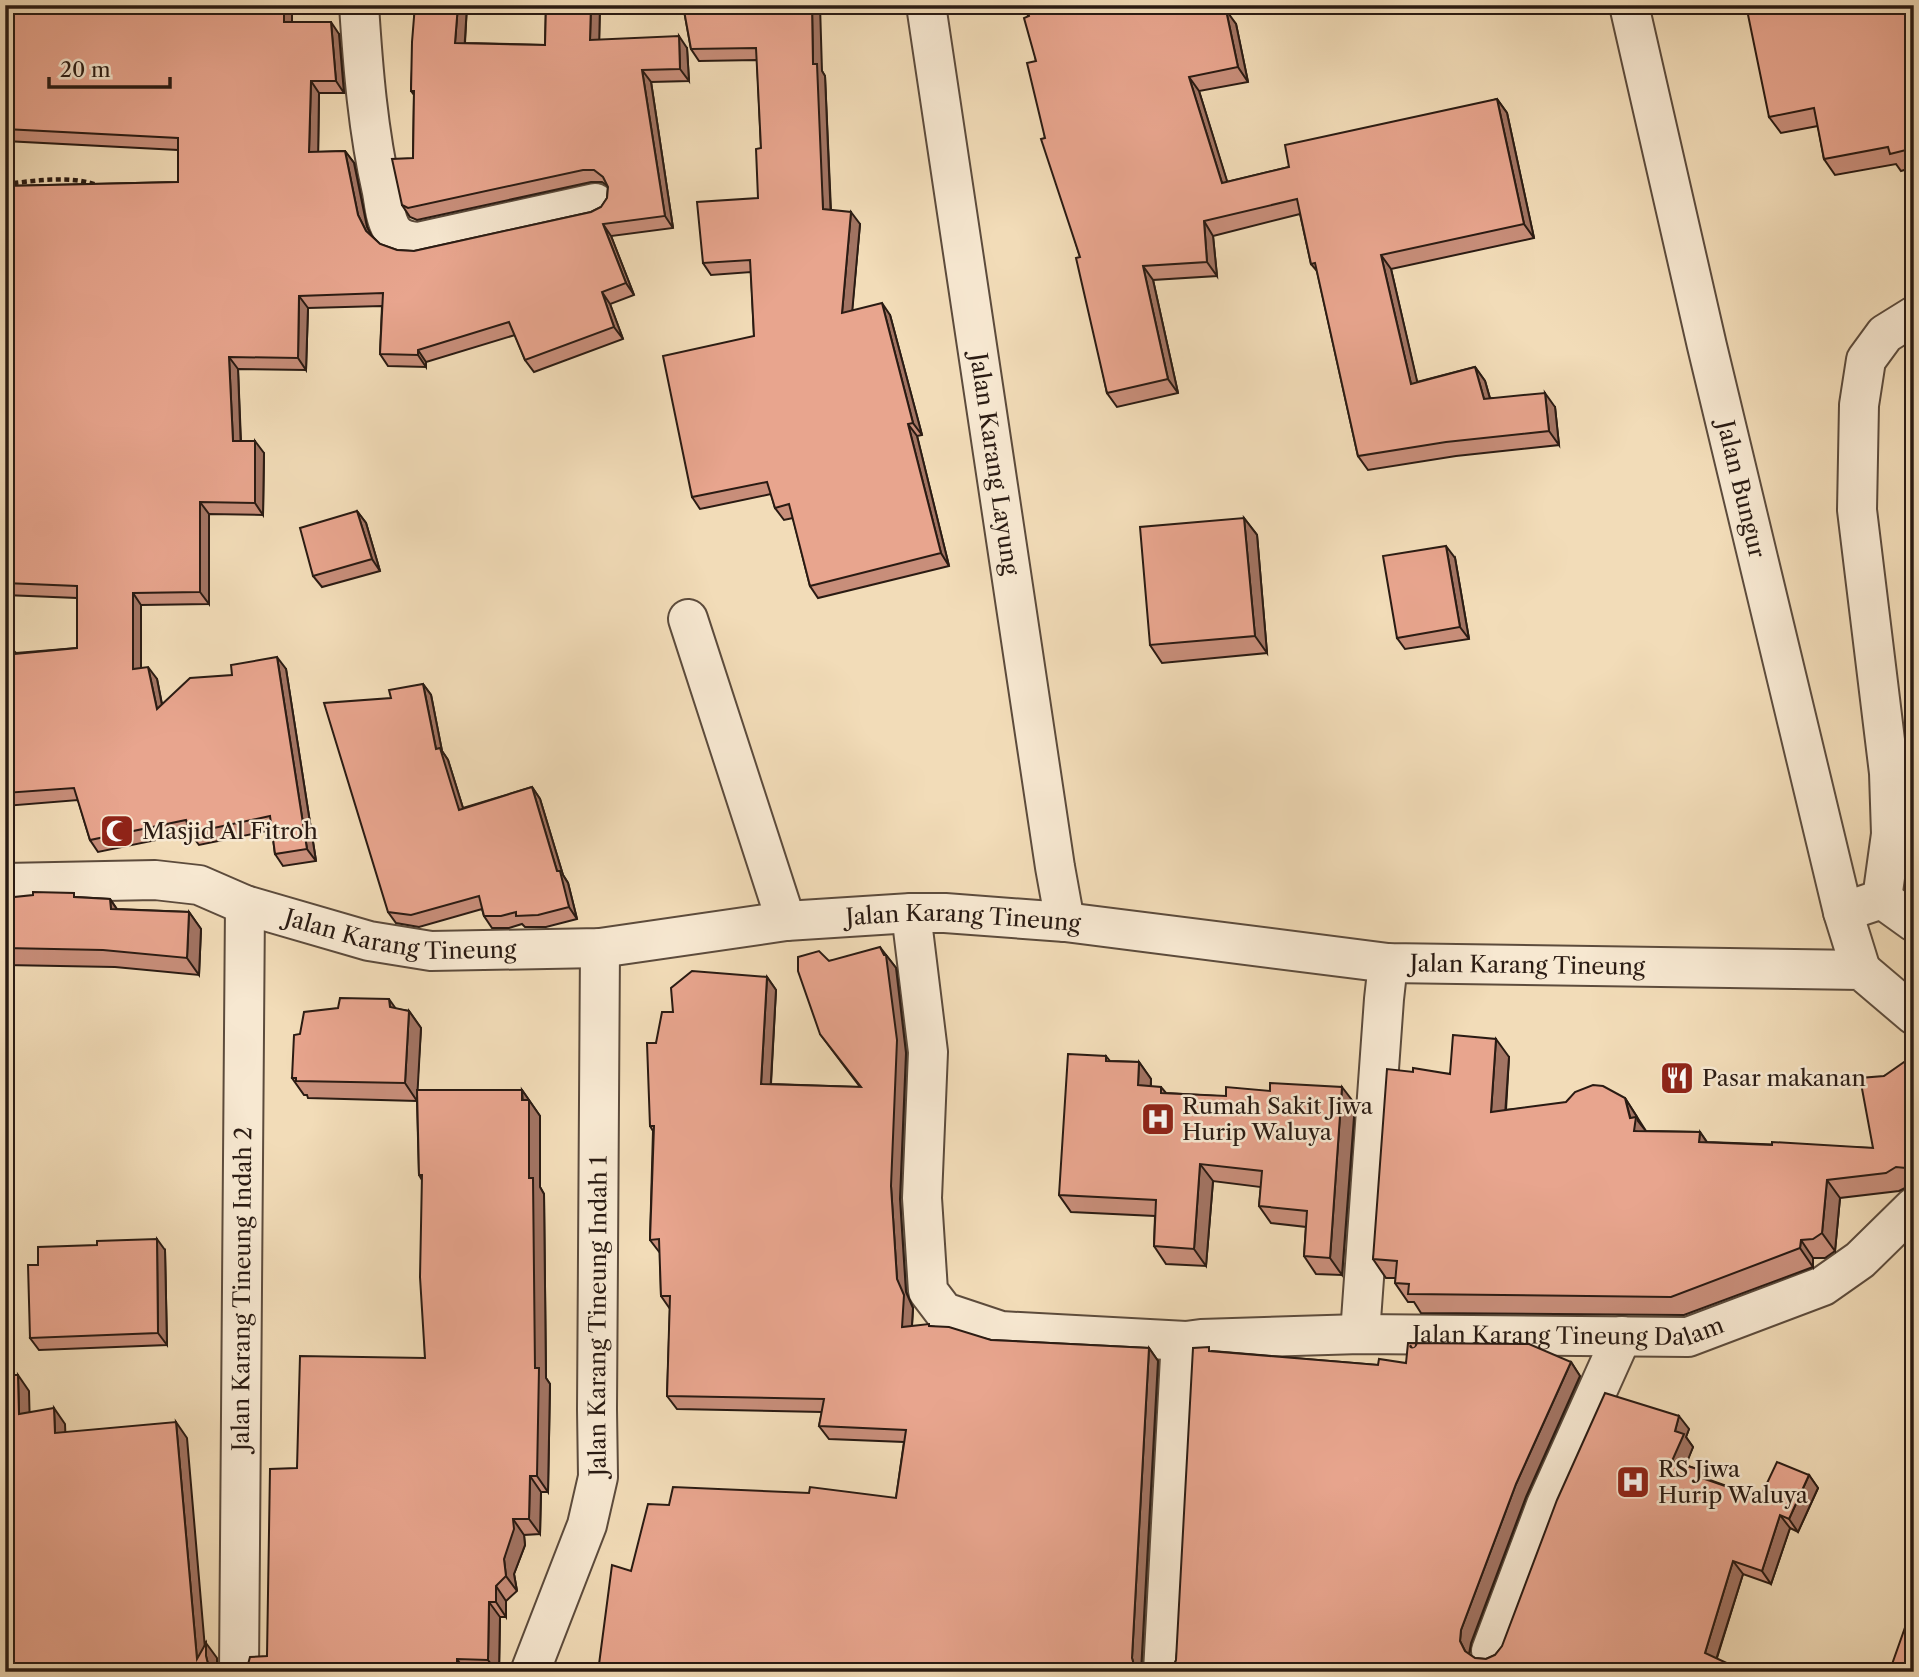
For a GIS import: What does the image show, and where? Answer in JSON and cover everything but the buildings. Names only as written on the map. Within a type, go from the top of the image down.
[{"type":"street","points":[[359,5],[362,59],[376,165],[391,230],[408,241],[418,242],[595,203]]},
{"type":"street","name":"Jalan Karang Layung","points":[[926,5],[1065,922]]},
{"type":"street","name":"Jalan Bungur","points":[[1629,5],[1707,346],[1843,912],[1861,970]]},
{"type":"street","points":[[1882,899],[1891,834],[1889,773],[1857,510],[1859,405],[1866,360],[1885,334],[1914,316]]},
{"type":"street","points":[[688,619],[786,920]]},
{"type":"street","name":"Jalan Karang Tineung","points":[[5,883],[155,880],[199,885],[245,905],[369,940],[431,951],[600,948],[786,920],[911,913],[1065,922],[1388,963],[1861,970]]},
{"type":"street","points":[[1843,912],[1882,899]]},
{"type":"street","points":[[1882,899],[1914,922]]},
{"type":"street","name":"Jalan Karang Tineung Indah 2","points":[[239,1672],[245,905]]},
{"type":"street","name":"Jalan Karang Tineung Dalam","points":[[911,913],[928,1052],[922,1198],[928,1291],[944,1311],[1001,1331],[1186,1341],[1360,1334],[1688,1337],[1823,1286],[1860,1260],[1914,1207]]},
{"type":"street","name":"Jalan Karang Tineung Indah 1","points":[[530,1672],[587,1525],[598,1477],[600,948]]},
{"type":"street","points":[[1360,1334],[1382,1013],[1388,963]]},
{"type":"street","points":[[1861,970],[1914,1015]]},
{"type":"street","points":[[1490,1651],[1546,1505],[1622,1336]]},
{"type":"street","points":[[1163,1672],[1180,1357],[1186,1341]]},
{"type":"path","points":[[5,184],[49,179],[86,181],[98,185],[105,192]]},
{"type":"place","name":"Masjid Al Fitroh","points":[[117,831]]},
{"type":"place","name":"Pasar makanan","points":[[1677,1078]]},
{"type":"place","name":"Rumah Sakit Jiwa Hurip Waluya","points":[[1158,1119]]},
{"type":"place","name":"RS Jiwa Hurip Waluya","points":[[1633,1482]]}]
